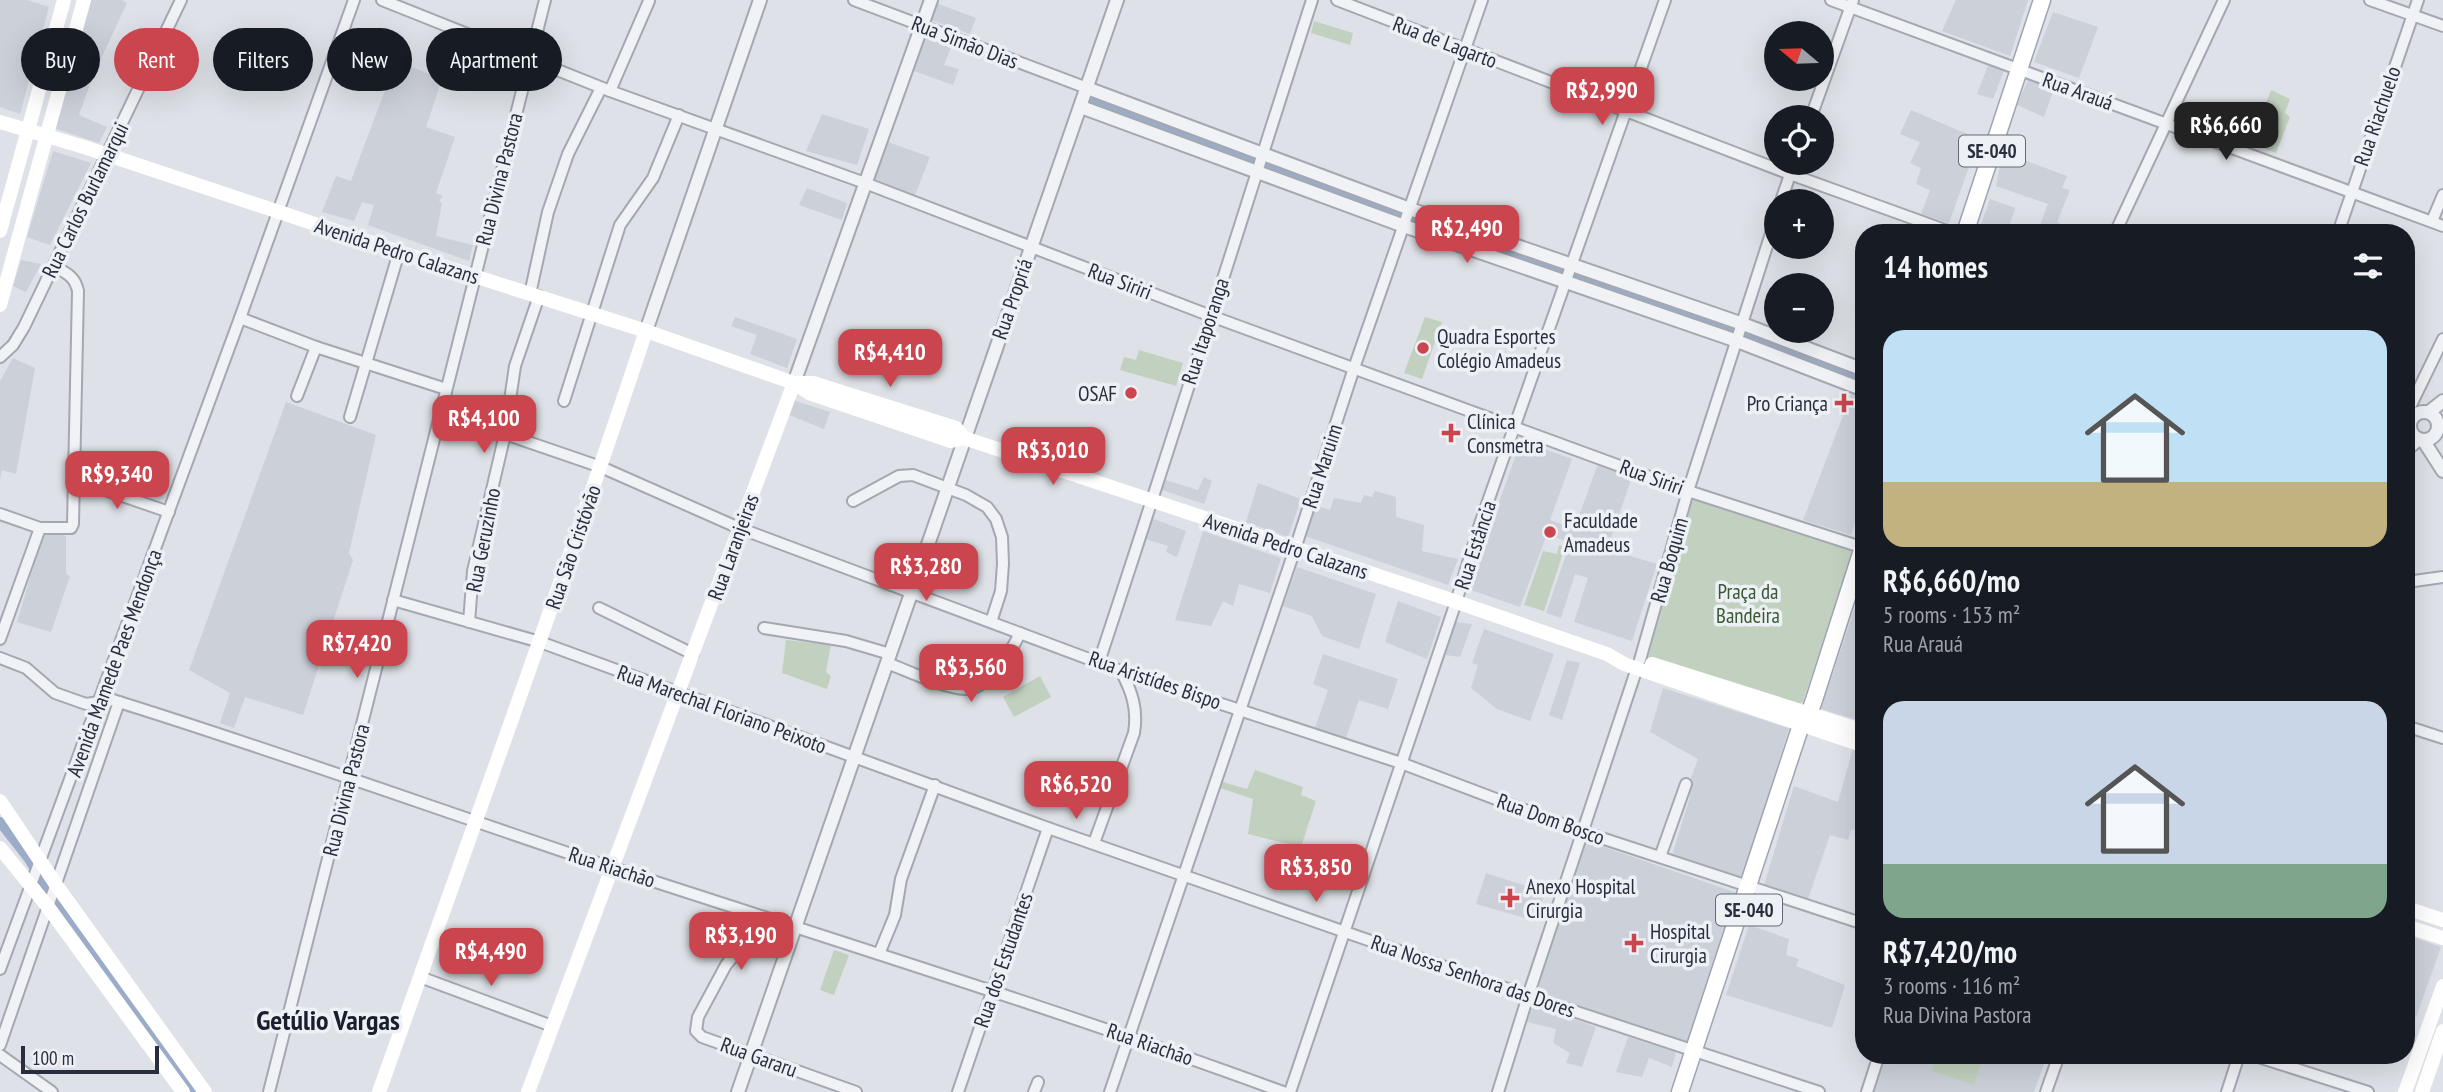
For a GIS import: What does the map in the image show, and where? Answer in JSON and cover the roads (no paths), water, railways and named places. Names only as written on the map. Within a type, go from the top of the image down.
[{"type":"main road","points":[[0,231],[4,201],[64,0]]},
{"type":"main road","points":[[0,305],[84,0]]},
{"type":"main road","name":"SE-040","points":[[1968,224],[2042,0]]},
{"type":"main road","name":"Avenida Pedro Calazans","points":[[0,122],[646,331],[794,383],[813,383],[956,428],[964,438],[1607,654],[1626,655],[1638,664],[1806,722]]},
{"type":"main road","name":"Rua São Cristóvão","points":[[379,1092],[477,822],[646,331]]},
{"type":"main road","name":"Rua Laranjeiras","points":[[528,1092],[794,383]]},
{"type":"main road","name":"SE-040","points":[[1680,1092],[1697,1053],[1855,572]]},
{"type":"main road","points":[[1806,722],[1855,730]]},
{"type":"main road","points":[[1806,722],[1855,742]]},
{"type":"main road","points":[[0,801],[56,888],[205,1092]]},
{"type":"main road","points":[[0,848],[49,905],[183,1092]]},
{"type":"main road","points":[[2415,911],[2443,920]]},
{"type":"main road","points":[[2415,929],[2443,938]]},
{"type":"main road","points":[[2405,1092],[2443,986]]},
{"type":"main road","points":[[2422,1092],[2443,1031]]},
{"type":"main road","name":"SE-040","points":[[1689,1092],[1697,1053]]},
{"type":"street","name":"Rua Carlos Burlamarqui","points":[[0,357],[19,336],[181,0]]},
{"type":"street","name":"Avenida Mamede Paes Mendonça","points":[[0,970],[279,212],[354,0]]},
{"type":"street","name":"Rua Siriri","points":[[382,0],[452,28]]},
{"type":"street","name":"Rua Divina Pastora","points":[[537,28],[545,0]]},
{"type":"street","name":"Rua São Cristóvão","points":[[646,331],[760,0]]},
{"type":"street","name":"Rua Simão Dias","points":[[854,0],[922,25],[1083,98]]},
{"type":"street","name":"Rua Laranjeiras","points":[[794,383],[931,0]]},
{"type":"street","name":"Rua Propriá","points":[[738,1092],[1117,0]]},
{"type":"street","name":"Rua Itaporanga","points":[[1099,662],[1153,502],[1312,0]]},
{"type":"street","name":"Rua de Lagarto","points":[[1337,0],[1625,111],[1764,158]]},
{"type":"street","name":"Rua Maruim","points":[[1110,1092],[1354,368],[1482,0]]},
{"type":"street","name":"Rua Estância","points":[[1290,1092],[1514,427],[1665,0]]},
{"type":"street","name":"Rua Arauá","points":[[1831,0],[1852,4],[2020,70],[2438,223]]},
{"type":"street","points":[[2119,224],[2224,0]]},
{"type":"street","points":[[2370,0],[2443,26]]},
{"type":"street","name":"Rua Riachuelo","points":[[2341,224],[2418,0]]},
{"type":"street","name":"Rua Geruzinho","points":[[469,622],[476,556],[505,434],[515,366],[534,295],[548,212],[568,153],[605,89],[649,1]]},
{"type":"street","points":[[1815,105],[1852,4]]},
{"type":"street","name":"Rua Siriri","points":[[562,72],[865,183],[1211,316],[1688,491],[1855,544]]},
{"type":"street","name":"Rua Divina Pastora","points":[[269,1092],[521,91]]},
{"type":"street","points":[[1083,98],[1407,217],[1740,332],[1855,367]]},
{"type":"street","points":[[1083,98],[1407,217]]},
{"type":"street","points":[[564,401],[620,225],[653,178],[679,115]]},
{"type":"street","name":"Rua de Lagarto","points":[[1809,175],[1930,224]]},
{"type":"street","points":[[2438,223],[2443,195]]},
{"type":"street","points":[[350,417],[398,252]]},
{"type":"street","name":"Rua Boquim","points":[[1498,1092],[1638,664],[1688,491],[1764,256]]},
{"type":"street","points":[[0,514],[40,528],[73,527],[78,291],[77,282],[54,266]]},
{"type":"street","points":[[240,318],[446,389]]},
{"type":"street","points":[[1740,332],[1855,386]]},
{"type":"street","points":[[2415,408],[2443,339]]},
{"type":"street","points":[[297,396],[316,346]]},
{"type":"street","points":[[2415,412],[2443,401]]},
{"type":"street","points":[[2415,413],[2435,416],[2440,430],[2430,439],[2415,444]]},
{"type":"street","name":"Rua Aristídes Bispo","points":[[440,418],[505,434],[601,467],[739,528],[911,594],[1121,671],[1241,709]]},
{"type":"street","points":[[2415,435],[2443,471]]},
{"type":"street","points":[[853,501],[906,474],[947,487],[987,507],[996,519],[1003,551],[1001,591],[990,622]]},
{"type":"street","points":[[76,480],[169,512]]},
{"type":"street","points":[[0,639],[40,528]]},
{"type":"street","points":[[2415,581],[2443,578]]},
{"type":"street","name":"Rua Marechal Floriano Peixoto","points":[[393,600],[540,642],[1048,828]]},
{"type":"street","points":[[599,608],[693,654]]},
{"type":"street","points":[[764,628],[846,641],[937,682],[966,690],[974,688],[1001,666],[1020,633]]},
{"type":"street","name":"Rua Riachão","points":[[0,658],[26,668],[55,693],[86,704],[119,702],[223,734],[477,822],[1129,1036],[1283,1092]]},
{"type":"street","points":[[1094,844],[1137,718],[1133,694],[1121,671]]},
{"type":"street","name":"Avenida Mamede Paes Mendonça","points":[[0,1045],[119,702]]},
{"type":"street","name":"Rua Dom Bosco","points":[[1241,709],[1401,763],[1583,831],[1855,921]]},
{"type":"street","points":[[2415,729],[2443,738]]},
{"type":"street","points":[[1660,857],[1686,784]]},
{"type":"street","points":[[879,954],[895,915],[901,880],[935,785]]},
{"type":"street","name":"Rua Nossa Senhora das Dores","points":[[1048,828],[1528,996],[1819,1092]]},
{"type":"street","name":"Rua dos Estudantes","points":[[958,1092],[1048,828]]},
{"type":"street","name":"Rua Gararu","points":[[751,913],[738,949],[726,965],[696,1022],[696,1031],[702,1037],[851,1091]]},
{"type":"street","points":[[420,977],[552,1026]]},
{"type":"street","points":[[0,1055],[52,1092]]},
{"type":"street","points":[[1867,1092],[1877,1064]]},
{"type":"street","points":[[2046,1092],[2056,1064]]},
{"type":"street","points":[[2227,1092],[2236,1064]]},
{"type":"street","points":[[2280,1064],[2368,1092]]},
{"type":"waterway","points":[[1090,102],[1233,152],[1379,208],[1855,376]]},
{"type":"waterway","points":[[0,822],[29,859],[67,920],[192,1092]]},
{"type":"place","name":"Quadra Esportes Colégio Amadeus","points":[[1423,348]]},
{"type":"place","name":"OSAF","points":[[1131,393]]},
{"type":"place","name":"Pro Criança","points":[[1844,403]]},
{"type":"place","name":"Clínica Consmetra","points":[[1451,433]]},
{"type":"place","name":"Faculdade Amadeus","points":[[1550,532]]},
{"type":"place","name":"Anexo Hospital Cirurgia","points":[[1510,898]]},
{"type":"place","name":"Hospital Cirurgia","points":[[1634,943]]},
{"type":"district","name":"Getúlio Vargas","points":[[328,1019]]},
{"type":"park label","name":"Praça da Bandeira","points":[[1748,603]]}]
